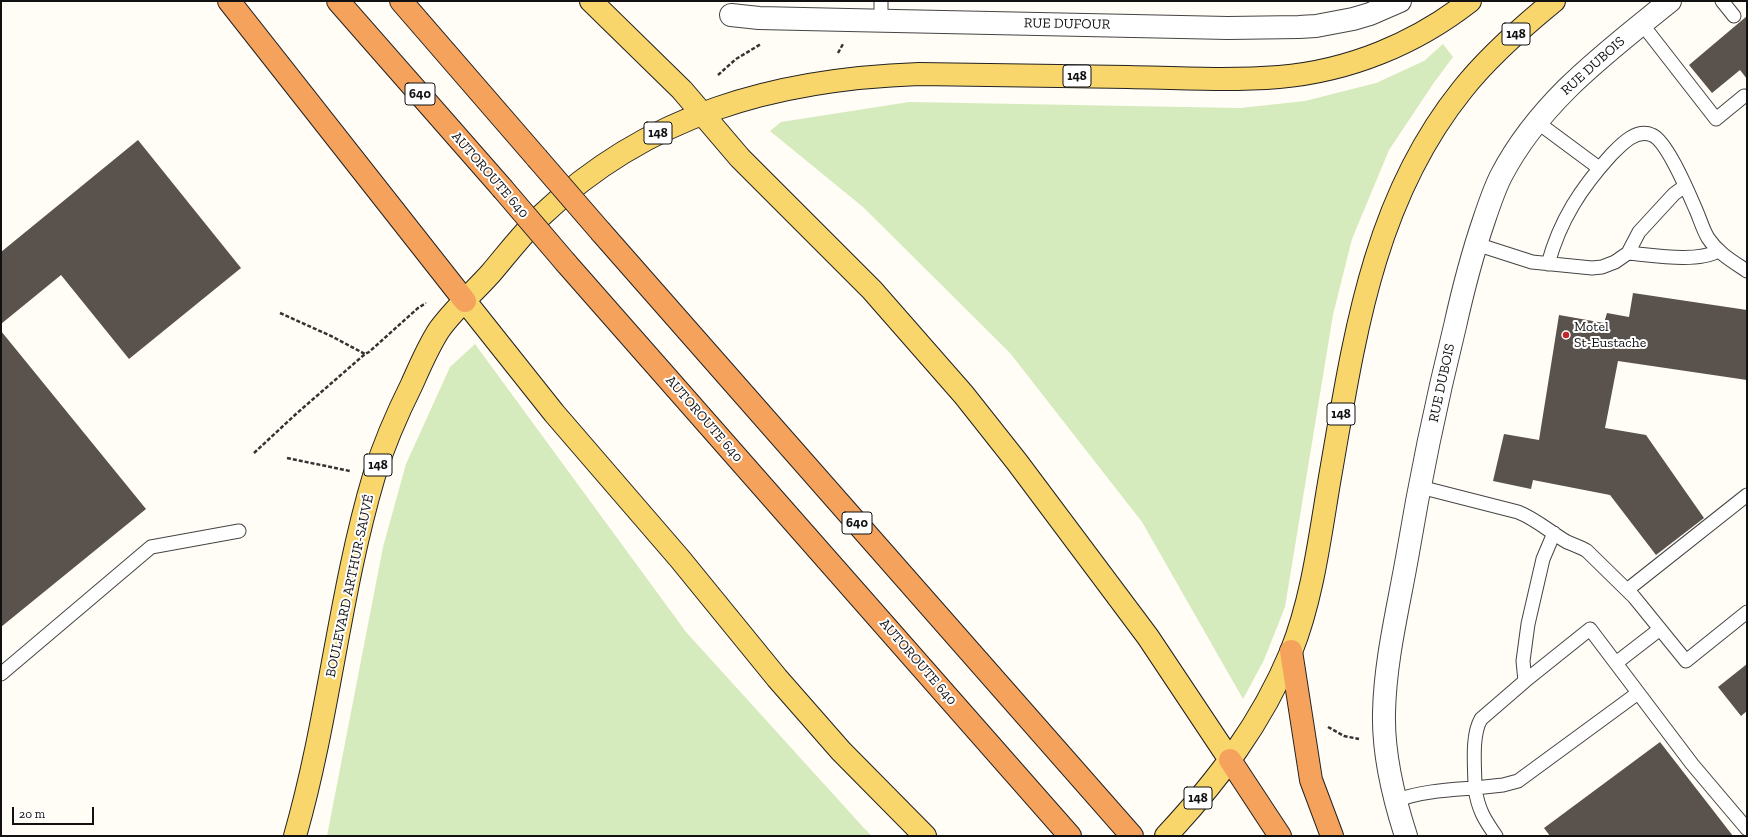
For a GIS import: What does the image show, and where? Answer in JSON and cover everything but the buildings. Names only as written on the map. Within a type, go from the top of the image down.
[{"type":"highway","points":[[229,1],[332,134],[465,301]]},
{"type":"highway","name":"AUTOROUTE 640","points":[[338,1],[566,263],[1070,836]]},
{"type":"highway","name":"640","points":[[401,1],[601,232],[1132,836]]},
{"type":"highway","points":[[1291,651],[1311,780],[1332,836]]},
{"type":"highway","points":[[1230,760],[1280,836]]},
{"type":"main road","points":[[591,1],[682,90],[740,158],[872,290],[964,395],[1004,445],[1148,637],[1230,760]]},
{"type":"main road","name":"BOULEVARD ARTHUR-SAUVÉ","points":[[295,836],[313,765],[360,525],[384,445],[403,403],[439,330],[492,271],[519,237],[542,214],[590,174],[615,156],[646,139],[703,113],[739,100],[799,86],[876,76],[919,74],[1235,79],[1300,75],[1337,67],[1396,47],[1432,28],[1470,1]]},
{"type":"main road","name":"148","points":[[1166,836],[1246,739],[1261,714],[1291,651],[1307,598],[1318,549],[1346,386],[1361,310],[1376,255],[1392,210],[1414,163],[1444,114],[1462,90],[1496,52],[1554,1]]},
{"type":"main road","points":[[465,301],[554,413],[680,558],[777,678],[841,750],[925,836]]},
{"type":"street","name":"RUE DUFOUR","points":[[731,15],[759,18],[881,11],[1228,28],[1299,27],[1316,26],[1353,19],[1370,14],[1400,1]]},
{"type":"street","name":"RUE DUBOIS","points":[[1406,836],[1395,801],[1387,762],[1384,715],[1390,651],[1420,486],[1445,368],[1466,278],[1476,244],[1501,177],[1525,136],[1574,80],[1670,1]]},
{"type":"lane","points":[[1722,1],[1734,16]]},
{"type":"lane","points":[[1642,24],[1716,119],[1744,96]]},
{"type":"lane","points":[[1537,122],[1599,168]]},
{"type":"lane","points":[[1548,264],[1560,228],[1581,192],[1599,168],[1618,148],[1636,135],[1652,135],[1661,143],[1669,154],[1707,236],[1718,252],[1747,271]]},
{"type":"lane","points":[[1476,244],[1532,262],[1592,268],[1614,262],[1628,253],[1640,232],[1674,194],[1685,186]]},
{"type":"lane","points":[[1628,253],[1688,257],[1710,256],[1718,252]]},
{"type":"lane","points":[[1420,486],[1518,512],[1529,517],[1569,543],[1579,546],[1587,551],[1627,590],[1686,662],[1747,612]]},
{"type":"lane","points":[[1627,590],[1747,495]]},
{"type":"lane","points":[[1,674],[150,547],[239,531]]},
{"type":"lane","points":[[1525,681],[1523,660],[1528,624],[1543,559],[1554,533]]},
{"type":"lane","points":[[1496,836],[1481,815],[1475,788],[1476,733],[1478,724],[1481,719],[1525,681],[1590,629],[1692,764],[1747,829]]},
{"type":"lane","points":[[1616,663],[1660,629]]},
{"type":"lane","points":[[1395,801],[1412,795],[1428,792],[1503,785],[1518,781],[1638,693]]},
{"type":"path","points":[[254,453],[296,414],[418,308],[426,303]]},
{"type":"path","points":[[280,313],[331,336],[365,354]]},
{"type":"path","points":[[287,458],[356,472]]},
{"type":"path","points":[[1323,724],[1344,736],[1361,739]]},
{"type":"green space","points":[[1443,44],[1453,57],[1389,150],[1352,239],[1333,315],[1285,607],[1264,660],[1243,699],[1142,522],[1010,353],[863,207],[770,131],[781,122],[909,102],[1240,108],[1305,101],[1376,83],[1424,61]]},
{"type":"green space","points":[[475,344],[686,632],[872,836],[327,836],[383,547],[406,464],[450,367]]},
{"type":"place","name":"Motel St-Eustache","points":[[1566,335]]}]
